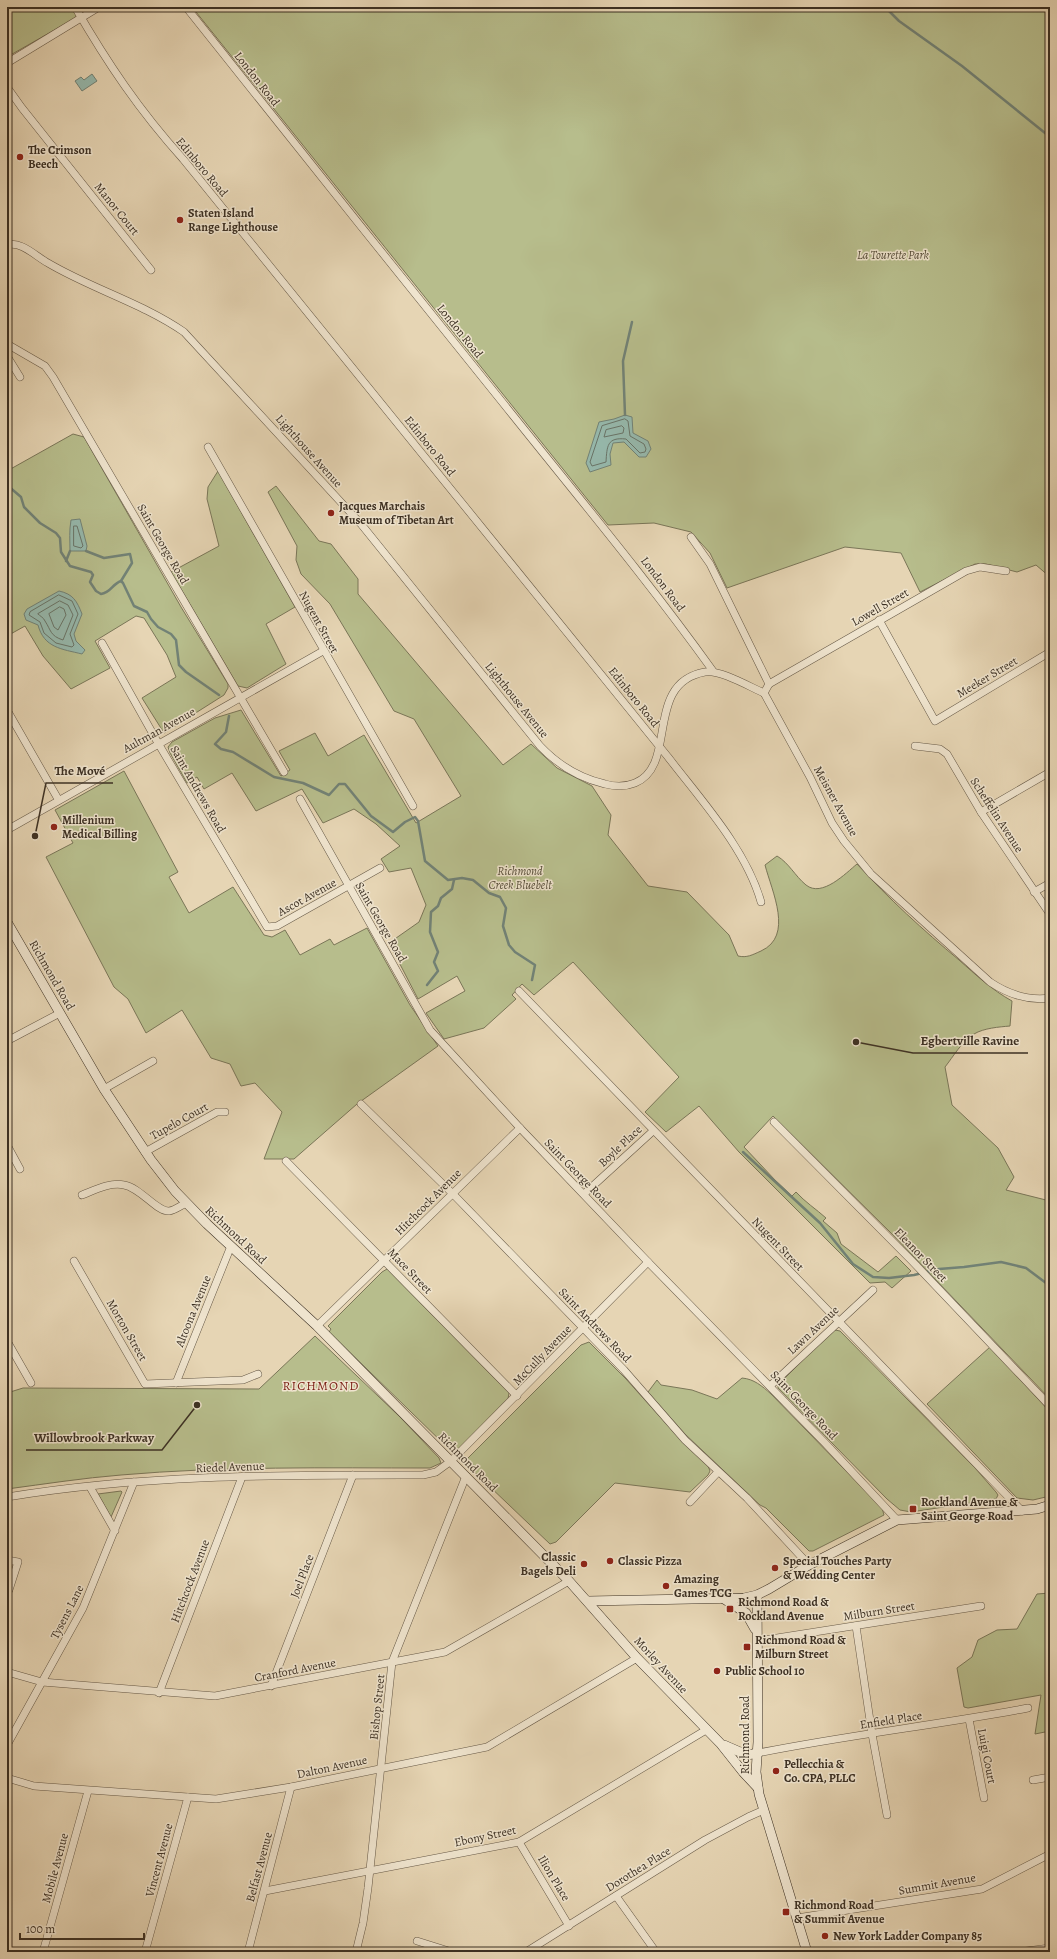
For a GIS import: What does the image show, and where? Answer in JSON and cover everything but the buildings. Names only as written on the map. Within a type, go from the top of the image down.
[{"type":"street","name":"Edinboro Road","points":[[75,7],[104,57],[138,107],[183,159],[659,745],[719,823],[754,879],[761,902]]},
{"type":"street","points":[[7,63],[82,19],[99,7]]},
{"type":"street","name":"London Road","points":[[186,7],[504,404],[603,525],[713,671]]},
{"type":"street","name":"Manor Court","points":[[7,87],[151,270]]},
{"type":"street","name":"Lighthouse Avenue","points":[[7,245],[19,245],[71,276],[153,313],[184,332],[361,524],[540,746],[552,758],[576,775],[591,781],[622,786],[638,781],[646,776],[656,761],[659,745]]},
{"type":"street","name":"Saint George Road","points":[[7,344],[45,366],[53,377],[239,698],[284,772]]},
{"type":"street","points":[[7,356],[20,377]]},
{"type":"street","name":"Nugent Street","points":[[208,447],[323,651],[413,806]]},
{"type":"street","points":[[659,745],[668,703],[673,693],[687,679],[704,672],[713,671],[764,693],[769,684],[710,564],[691,537]]},
{"type":"street","name":"Lowell Street","points":[[769,684],[966,571],[980,567],[1006,571]]},
{"type":"street","name":"Meeker Street","points":[[879,620],[935,721],[1050,652]]},
{"type":"street","name":"Saint Andrews Road","points":[[102,643],[158,743],[264,924]]},
{"type":"street","name":"Aultman Avenue","points":[[7,830],[58,799],[323,651]]},
{"type":"street","name":"Meisner Avenue","points":[[764,693],[810,777],[832,823],[844,841],[872,874],[990,982],[1010,994],[1025,998],[1050,998]]},
{"type":"street","points":[[7,710],[58,799]]},
{"type":"street","name":"Scheffelin Avenue","points":[[915,746],[940,749],[947,754],[981,812],[1050,914]]},
{"type":"street","points":[[981,812],[1050,772]]},
{"type":"street","name":"Saint George Road","points":[[300,799],[430,1030],[520,1128],[648,1262],[861,1480],[897,1520]]},
{"type":"street","name":"Ascot Avenue","points":[[264,924],[270,928],[277,926],[380,868]]},
{"type":"street","points":[[1034,892],[1050,883]]},
{"type":"street","name":"Richmond Road","points":[[7,922],[104,1089],[145,1152],[186,1203],[317,1326],[588,1601]]},
{"type":"street","name":"Nugent Street","points":[[519,991],[1022,1511]]},
{"type":"street","points":[[7,1041],[60,1013]]},
{"type":"street","points":[[104,1089],[153,1061]]},
{"type":"street","name":"Saint Andrews Road","points":[[362,1104],[452,1193],[624,1370],[685,1440],[781,1533],[809,1565]]},
{"type":"street","name":"Tupelo Court","points":[[145,1152],[216,1112],[225,1112]]},
{"type":"street","name":"Eleanor Street","points":[[774,1122],[912,1261],[1050,1406]]},
{"type":"street","name":"Hitchcock Avenue","points":[[317,1326],[520,1128]]},
{"type":"street","name":"Boyle Place","points":[[584,1194],[653,1131]]},
{"type":"street","points":[[7,1145],[20,1169]]},
{"type":"street","name":"Mace Street","points":[[286,1161],[517,1396]]},
{"type":"street","points":[[82,1195],[113,1185],[123,1185],[142,1193],[162,1210],[172,1210],[186,1203]]},
{"type":"street","name":"Altoona Avenue","points":[[176,1383],[231,1246]]},
{"type":"street","name":"Morton Street","points":[[74,1261],[145,1384],[176,1383]]},
{"type":"street","name":"McCully Avenue","points":[[451,1461],[648,1262]]},
{"type":"street","name":"Lawn Avenue","points":[[770,1386],[873,1290]]},
{"type":"street","points":[[7,1341],[31,1383]]},
{"type":"street","points":[[176,1383],[243,1380],[258,1374]]},
{"type":"street","name":"Riedel Avenue","points":[[7,1497],[134,1482],[242,1477],[430,1474],[440,1470],[451,1461]]},
{"type":"street","points":[[690,1502],[718,1472]]},
{"type":"street","name":"Joel Place","points":[[271,1686],[353,1475]]},
{"type":"street","name":"Bishop Street","points":[[356,1952],[363,1923],[370,1871],[392,1662],[466,1476]]},
{"type":"street","name":"Hitchcock Avenue","points":[[159,1693],[242,1477]]},
{"type":"street","name":"Tysens Lane","points":[[7,1745],[83,1608],[134,1482]]},
{"type":"street","points":[[90,1487],[115,1531]]},
{"type":"street","points":[[588,1601],[724,1599],[757,1595],[809,1565],[897,1520],[1022,1511],[1050,1505]]},
{"type":"street","points":[[7,1560],[18,1562],[9,1590],[7,1590]]},
{"type":"street","name":"Cranford Avenue","points":[[7,1672],[42,1682],[159,1693],[215,1696],[445,1652],[569,1581]]},
{"type":"street","name":"Richmond Road","points":[[757,1595],[758,1753],[756,1772],[758,1788],[807,1952]]},
{"type":"street","points":[[724,1599],[746,1613],[757,1636]]},
{"type":"street","name":"Morley Avenue","points":[[588,1601],[637,1658],[720,1743],[738,1767],[758,1788]]},
{"type":"street","name":"Milburn Street","points":[[757,1636],[856,1626],[981,1606]]},
{"type":"street","points":[[856,1626],[886,1816]]},
{"type":"street","name":"Dalton Avenue","points":[[7,1778],[34,1786],[216,1799],[291,1787],[487,1747],[637,1658]]},
{"type":"street","name":"Enfield Place","points":[[758,1753],[1028,1708]]},
{"type":"street","name":"Luigi Court","points":[[969,1719],[984,1798]]},
{"type":"street","name":"Ebony Street","points":[[265,1891],[519,1842],[706,1730]]},
{"type":"street","name":"Morley Avenue","points":[[720,1743],[739,1753],[747,1755],[758,1753]]},
{"type":"street","points":[[1033,1780],[1050,1778]]},
{"type":"street","name":"Belfast Avenue","points":[[248,1952],[291,1787]]},
{"type":"street","name":"Mobile Avenue","points":[[43,1952],[88,1791]]},
{"type":"street","name":"Vincent Avenue","points":[[146,1952],[188,1798]]},
{"type":"street","name":"Dorothea Place","points":[[526,1952],[706,1840],[748,1816],[764,1810]]},
{"type":"street","name":"Ilion Place","points":[[519,1842],[569,1926]]},
{"type":"street","name":"Summit Avenue","points":[[797,1918],[982,1889],[1050,1854]]},
{"type":"street","points":[[616,1896],[656,1952]]},
{"type":"street","points":[[417,1942],[452,1952]]},
{"type":"street","points":[[1018,1952],[1050,1948]]},
{"type":"green space","points":[[7,7],[88,7],[72,20],[7,57]]},
{"type":"green space","name":"La Tourette Park","points":[[192,7],[1050,7],[1050,577],[1036,565],[1017,572],[986,564],[975,564],[920,592],[901,553],[845,547],[727,588],[710,553],[691,532],[654,523],[608,525]]},
{"type":"green space","points":[[73,434],[84,437],[181,607],[228,684],[228,688],[224,695],[164,733],[142,698],[176,677],[167,655],[144,618],[136,616],[95,641],[110,668],[71,689],[43,656],[25,626],[7,636],[7,471]]},
{"type":"green space","points":[[218,471],[295,607],[266,624],[286,664],[247,688],[238,686],[171,572],[219,546],[207,499],[208,487]]},
{"type":"green space","name":"Richmond Creek Bluebelt","points":[[276,486],[319,541],[331,544],[358,579],[358,594],[503,765],[531,744],[557,768],[592,786],[611,815],[608,835],[648,886],[687,892],[729,935],[738,956],[741,957],[752,955],[761,951],[771,944],[777,935],[779,924],[776,900],[765,865],[777,856],[785,862],[806,885],[812,888],[819,888],[833,883],[857,864],[894,902],[932,937],[984,982],[1012,1001],[1010,1026],[987,1029],[974,1034],[962,1045],[945,1067],[952,1105],[998,1148],[1014,1177],[1006,1190],[1050,1201],[1050,1399],[890,1232],[773,1116],[744,1147],[792,1196],[796,1192],[826,1218],[823,1221],[837,1233],[841,1244],[878,1272],[896,1256],[911,1271],[892,1288],[885,1282],[870,1283],[739,1152],[699,1106],[666,1132],[645,1112],[679,1077],[573,962],[534,995],[522,984],[512,995],[516,999],[484,1028],[444,1039],[426,1013],[465,991],[457,976],[418,999],[389,943],[419,922],[426,905],[411,868],[389,872],[381,859],[400,846],[376,824],[354,809],[323,823],[302,789],[256,811],[232,773],[204,789],[197,777],[187,783],[168,747],[172,742],[215,718],[241,710],[281,776],[290,770],[279,751],[315,733],[328,756],[364,735],[416,823],[461,796],[414,719],[394,711],[330,604],[301,574],[296,560],[297,546],[268,492]]},
{"type":"green space","points":[[124,771],[178,872],[169,877],[189,913],[233,887],[264,935],[272,937],[285,930],[300,955],[330,939],[334,945],[367,928],[410,1005],[438,1046],[357,1104],[294,1159],[264,1159],[282,1112],[255,1083],[241,1086],[230,1064],[211,1058],[182,1010],[146,1033],[128,999],[114,987],[46,857],[73,843],[55,810]]},
{"type":"green space","points":[[387,1269],[509,1393],[508,1399],[466,1443],[455,1451],[453,1449],[450,1450],[329,1332],[331,1329],[328,1326],[382,1272]]},
{"type":"green space","points":[[835,1330],[840,1331],[975,1468],[996,1492],[998,1495],[996,1499],[911,1512],[900,1510],[887,1499],[778,1388],[778,1385],[831,1332]]},
{"type":"green space","points":[[315,1336],[400,1417],[439,1458],[441,1463],[430,1468],[276,1468],[160,1472],[92,1478],[7,1489],[7,1393],[23,1388],[259,1389]]},
{"type":"green space","points":[[589,1342],[626,1379],[679,1438],[708,1466],[710,1471],[708,1475],[690,1492],[615,1483],[556,1542],[550,1544],[466,1464],[466,1460],[581,1345]]},
{"type":"green space","points":[[990,1347],[1050,1412],[1050,1496],[1033,1500],[1017,1498],[927,1404]]},
{"type":"green space","points":[[742,1378],[754,1381],[771,1394],[882,1508],[884,1515],[813,1551],[809,1551],[766,1508],[760,1505],[685,1434],[648,1392],[657,1380],[661,1385],[692,1390],[717,1399]]},
{"type":"green space","points":[[122,1492],[111,1517],[98,1494]]},
{"type":"green space","points":[[1050,1593],[1050,1731],[1035,1734],[1041,1695],[968,1708],[964,1707],[957,1668],[972,1657],[978,1640],[997,1630],[1017,1629],[1037,1594]]},
{"type":"water","points":[[92,74],[97,81],[82,91],[75,81],[81,77],[84,80]]},
{"type":"water","points":[[625,415],[632,417],[633,433],[648,441],[651,449],[646,457],[639,457],[624,442],[613,443],[610,454],[611,465],[590,472],[586,463],[599,422]]},
{"type":"water","points":[[80,519],[87,546],[86,551],[70,551],[71,520]]},
{"type":"water","points":[[59,591],[68,594],[74,599],[82,614],[74,634],[76,641],[85,650],[82,654],[61,649],[49,643],[41,633],[38,625],[26,620],[24,614],[27,609]]},
{"type":"waterway","points":[[885,7],[899,21],[962,66],[1050,137]]},
{"type":"waterway","points":[[625,415],[623,361],[632,322]]},
{"type":"waterway","points":[[7,485],[21,497],[24,507],[40,523],[56,533],[60,538],[61,552],[70,566],[91,572],[93,575],[90,582],[96,591],[101,594],[107,592],[115,584],[121,581],[134,606],[147,612],[158,627],[171,634],[176,640],[179,665],[186,672],[219,695]]},
{"type":"waterway","points":[[66,561],[70,551]]},
{"type":"waterway","points":[[86,551],[104,558],[130,554],[132,563],[121,581]]},
{"type":"waterway","points":[[229,716],[226,732],[215,744],[221,749],[233,752],[274,777],[303,783],[329,795],[339,784],[345,784],[371,816],[393,832],[405,822],[415,817],[418,821],[425,861],[448,880],[462,878],[473,880],[489,893],[500,897],[506,908],[503,926],[509,945],[515,952],[535,965],[532,980]]},
{"type":"waterway","points":[[427,985],[438,971],[434,962],[438,952],[430,932],[431,912],[438,906],[441,898],[452,889],[454,880]]},
{"type":"waterway","points":[[743,1152],[820,1223],[853,1264],[873,1277],[889,1278],[914,1275],[939,1269],[1001,1262],[1026,1268],[1050,1286]]},
{"type":"place","name":"The Crimson Beech","points":[[20,157]]},
{"type":"place","name":"Staten Island Range Lighthouse","points":[[180,220]]},
{"type":"place","name":"Jacques Marchais Museum of Tibetan Art","points":[[331,513]]},
{"type":"place","name":"Millenium Medical Billing","points":[[54,827]]},
{"type":"place","name":"The Mové","points":[[35,836]]},
{"type":"place","name":"Egbertville Ravine","points":[[856,1042]]},
{"type":"place","name":"Willowbrook Parkway","points":[[197,1405]]},
{"type":"place","name":"Rockland Avenue & Saint George Road","points":[[913,1509]]},
{"type":"place","name":"Classic Pizza","points":[[610,1561]]},
{"type":"place","name":"Classic Bagels Deli","points":[[584,1564]]},
{"type":"place","name":"Special Touches Party & Wedding Center","points":[[775,1568]]},
{"type":"place","name":"Amazing Games TCG","points":[[666,1586]]},
{"type":"place","name":"Richmond Road & Rockland Avenue","points":[[730,1609]]},
{"type":"place","name":"Richmond Road & Milburn Street","points":[[747,1647]]},
{"type":"place","name":"Public School 10","points":[[717,1671]]},
{"type":"place","name":"Pellecchia & Co. CPA, PLLC","points":[[776,1771]]},
{"type":"place","name":"Richmond Road & Summit Avenue","points":[[786,1912]]},
{"type":"place","name":"New York Ladder Company 85","points":[[825,1936]]},
{"type":"district","name":"RICHMOND","points":[[321,1385]]}]
